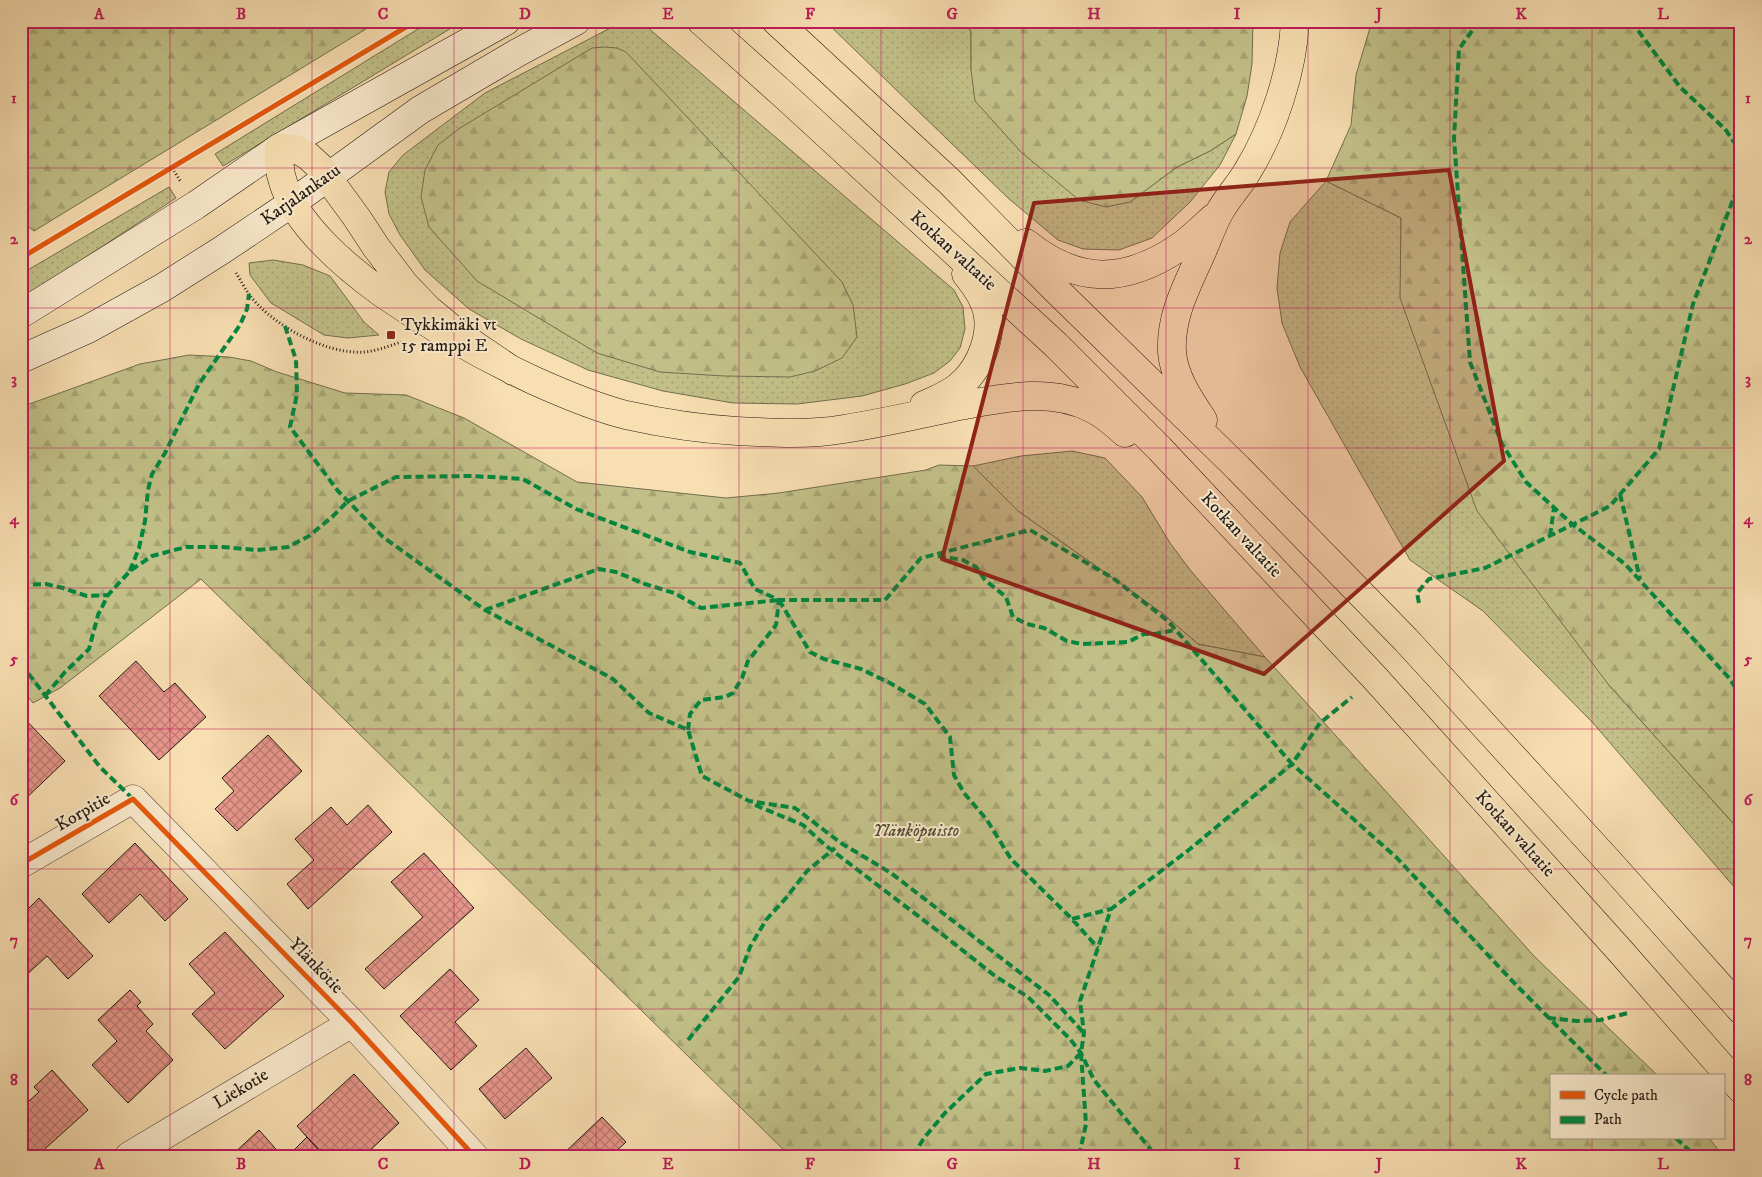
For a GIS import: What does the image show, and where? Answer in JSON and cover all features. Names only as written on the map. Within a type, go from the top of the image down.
[{"type":"highway","name":"Kotkan valtatie","points":[[701,21],[1056,345],[1160,449],[1381,684],[1741,1089]]},
{"type":"highway","points":[[776,21],[949,181],[1238,468],[1399,633],[1603,854],[1741,1010]]},
{"type":"highway","points":[[1238,468],[1189,399],[1177,374],[1172,353],[1172,332],[1177,310],[1220,212],[1248,172],[1265,138],[1280,100],[1287,72],[1295,21]]},
{"type":"highway","points":[[513,371],[457,333],[428,309],[405,284],[376,247],[319,166],[308,156],[296,149],[279,148],[279,166],[283,183],[292,203],[316,235],[369,284],[442,333],[513,371],[578,400],[625,415],[694,426],[735,431],[804,432],[843,430],[1014,396],[1046,396],[1069,400],[1093,409],[1113,422],[1233,526]]},
{"type":"highway","points":[[949,181],[1033,248],[1056,263],[1078,272],[1104,275],[1126,272],[1154,262],[1180,247],[1220,212]]},
{"type":"highway","points":[[890,420],[940,398],[958,387],[981,358],[987,339],[988,320],[984,301],[975,286],[932,232]]},
{"type":"main road","name":"Karjalankatu","points":[[21,359],[88,329],[162,288],[292,203],[420,110],[576,21]]},
{"type":"main road","points":[[21,314],[196,206],[279,148],[503,23]]},
{"type":"main road","name":"Korpitie","points":[[21,864],[133,799]]},
{"type":"main road","name":"Ylänkötie","points":[[133,799],[352,1023],[474,1156]]},
{"type":"main road","name":"Liekotie","points":[[129,1156],[352,1023]]},
{"type":"path","points":[[164,173],[180,163]]},
{"type":"path","points":[[234,268],[249,294],[275,320],[309,340],[335,350],[362,352],[379,350],[401,342]]},
{"type":"highlighted area","points":[[1449,170],[1504,461],[1264,674],[942,559],[1034,203]]},
{"type":"green space","points":[[21,21],[379,21],[34,231],[21,221]]},
{"type":"green space","points":[[431,21],[463,21],[223,166],[215,154]]},
{"type":"green space","points":[[624,21],[640,21],[954,290],[963,307],[965,329],[960,348],[950,361],[934,373],[905,384],[862,396],[797,404],[733,403],[663,391],[588,370],[521,339],[469,309],[425,270],[400,235],[389,214],[385,192],[389,172],[403,155],[485,93]]},
{"type":"green space","points":[[825,21],[966,21],[971,33],[971,70],[1130,202],[1177,167],[1210,151],[1236,134],[1220,165],[1190,202],[1152,238],[1119,250],[1083,249],[1058,240],[1008,198]]},
{"type":"green space","points":[[966,21],[1253,21],[1252,64],[1247,96],[1236,134],[1210,151],[1177,167],[1130,202],[1106,207],[1079,200],[1021,152],[975,101],[971,70],[971,33]]},
{"type":"green space","points":[[1372,21],[1741,21],[1741,832],[1608,684],[1477,511],[1400,298],[1401,218],[1326,181],[1351,125],[1356,75]]},
{"type":"green space","points":[[592,48],[617,48],[626,52],[842,282],[853,305],[857,337],[842,358],[815,371],[790,377],[724,376],[660,372],[597,353],[477,281],[429,227],[421,197],[425,170],[438,145],[460,128]]},
{"type":"green space","points":[[1326,181],[1401,218],[1401,298],[1608,684],[1741,832],[1741,895],[1593,723],[1483,611],[1410,560],[1300,367],[1282,323],[1277,288],[1280,253],[1290,222]]},
{"type":"green space","points":[[169,187],[176,198],[21,300],[21,274]]},
{"type":"green space","points":[[273,260],[303,265],[330,276],[364,322],[379,335],[348,338],[324,335],[271,303],[250,275],[249,263]]},
{"type":"green space","name":"Ylänköpuisto","points":[[189,355],[229,357],[251,361],[277,372],[345,393],[406,395],[464,418],[577,482],[726,498],[779,493],[926,470],[939,465],[973,466],[1018,511],[1162,613],[1198,644],[1265,657],[1534,956],[1656,1074],[1550,1074],[1550,1140],[1711,1140],[1723,1156],[790,1156],[201,579],[60,688],[33,703],[21,688],[21,407],[140,364]]},
{"type":"green space","points":[[1072,451],[1105,458],[1142,497],[1170,543],[1191,571],[1265,657],[1198,644],[1162,613],[1018,511],[973,466],[1021,456]]},
{"type":"building","points":[[136,661],[164,692],[175,683],[206,717],[159,760],[99,696]]},
{"type":"building","points":[[21,715],[65,761],[21,803]]},
{"type":"building","points":[[268,735],[302,771],[237,831],[215,809],[234,791],[222,778]]},
{"type":"building","points":[[368,805],[392,832],[308,909],[287,884],[314,860],[295,839],[331,807],[347,825]]},
{"type":"building","points":[[135,843],[188,899],[165,921],[140,894],[109,923],[82,894]]},
{"type":"building","points":[[424,853],[474,908],[384,989],[365,969],[423,917],[391,882]]},
{"type":"building","points":[[39,898],[93,956],[68,979],[47,956],[21,980],[21,903],[23,901],[29,908]]},
{"type":"building","points":[[225,932],[284,996],[225,1049],[192,1014],[215,993],[189,964]]},
{"type":"building","points":[[450,969],[479,1000],[455,1022],[477,1046],[451,1070],[400,1016]]},
{"type":"building","points":[[130,990],[141,1002],[137,1006],[153,1024],[146,1031],[173,1060],[128,1103],[92,1065],[117,1041],[98,1020]]},
{"type":"building","points":[[526,1048],[552,1078],[505,1119],[479,1089]]},
{"type":"building","points":[[52,1070],[88,1110],[37,1156],[30,1156],[21,1146],[21,1108],[39,1092],[34,1087]]},
{"type":"building","points":[[354,1074],[399,1123],[364,1156],[324,1156],[297,1126]]},
{"type":"building","points":[[602,1117],[626,1142],[611,1156],[561,1156]]},
{"type":"building","points":[[259,1130],[282,1156],[231,1156]]},
{"type":"building","points":[[307,1137],[323,1154],[321,1156],[288,1156]]},
{"type":"marked path","points":[[1479,21],[1459,49],[1454,138],[1470,362],[1502,444],[1526,482],[1572,524],[1625,564],[1730,679],[1741,697]]},
{"type":"marked path","points":[[1631,21],[1680,87],[1725,129],[1741,152]]},
{"type":"marked path","points":[[1419,603],[1417,593],[1429,579],[1485,568],[1610,506],[1659,449],[1693,304],[1741,179]]},
{"type":"marked path","points":[[130,571],[139,548],[152,474],[165,453],[199,384],[240,325],[247,309],[249,294]]},
{"type":"marked path","points":[[285,326],[296,360],[297,394],[290,427],[338,491],[383,537],[485,610],[613,679],[649,713],[688,730],[702,776],[749,801],[795,808],[841,843],[891,873],[1049,995],[1084,1033]]},
{"type":"marked path","points":[[45,696],[65,672],[89,649],[98,615],[108,595],[130,571],[152,556],[186,547],[223,547],[257,550],[288,547],[309,536],[348,501],[396,477],[473,476],[523,479],[576,509],[690,552],[740,563],[755,589],[779,600],[885,600],[921,558],[1030,530],[1113,578],[1168,621],[1292,764],[1320,723],[1352,697]]},
{"type":"marked path","points":[[1620,494],[1640,579]]},
{"type":"marked path","points":[[1550,536],[1554,508]]},
{"type":"marked path","points":[[938,556],[963,560],[976,567],[985,580],[1006,597],[1013,617],[1027,624],[1044,628],[1067,641],[1082,644],[1128,642],[1144,634],[1175,630]]},
{"type":"marked path","points":[[485,610],[599,569],[616,572],[674,593],[701,608],[779,600]]},
{"type":"marked path","points":[[21,585],[46,584],[87,596],[108,595]]},
{"type":"marked path","points":[[779,600],[810,652],[824,659],[861,669],[890,683],[925,704],[950,737],[954,775],[964,793],[987,820],[1011,859],[1072,919],[1098,948]]},
{"type":"marked path","points":[[688,730],[690,714],[701,700],[725,697],[733,693],[742,678],[748,661],[776,625],[779,600]]},
{"type":"marked path","points":[[21,664],[100,767],[133,799]]},
{"type":"marked path","points":[[1079,1156],[1086,1124],[1081,1053],[1084,1033],[1080,1001],[1111,909],[1190,849],[1292,764],[1397,858],[1518,987],[1605,1074]]},
{"type":"marked path","points":[[755,805],[803,825],[825,845],[995,976],[1028,997],[1070,1039],[1081,1053],[1094,1080],[1156,1156]]},
{"type":"marked path","points":[[688,1040],[739,977],[750,947],[766,920],[807,871],[835,848]]},
{"type":"marked path","points":[[1072,919],[1111,909]]},
{"type":"marked path","points":[[1548,1018],[1577,1021],[1600,1020],[1628,1013]]},
{"type":"marked path","points":[[913,1156],[924,1138],[945,1113],[986,1074],[1020,1068],[1045,1071],[1068,1066],[1081,1053]]},
{"type":"marked path","points":[[1678,1140],[1695,1156]]},
{"type":"cycle path","points":[[21,258],[416,21]]},
{"type":"cycle path","points":[[21,864],[133,799],[352,1023],[474,1156]]},
{"type":"place","name":"Tykkimäki vt 15 ramppi E","points":[[391,335]]}]
